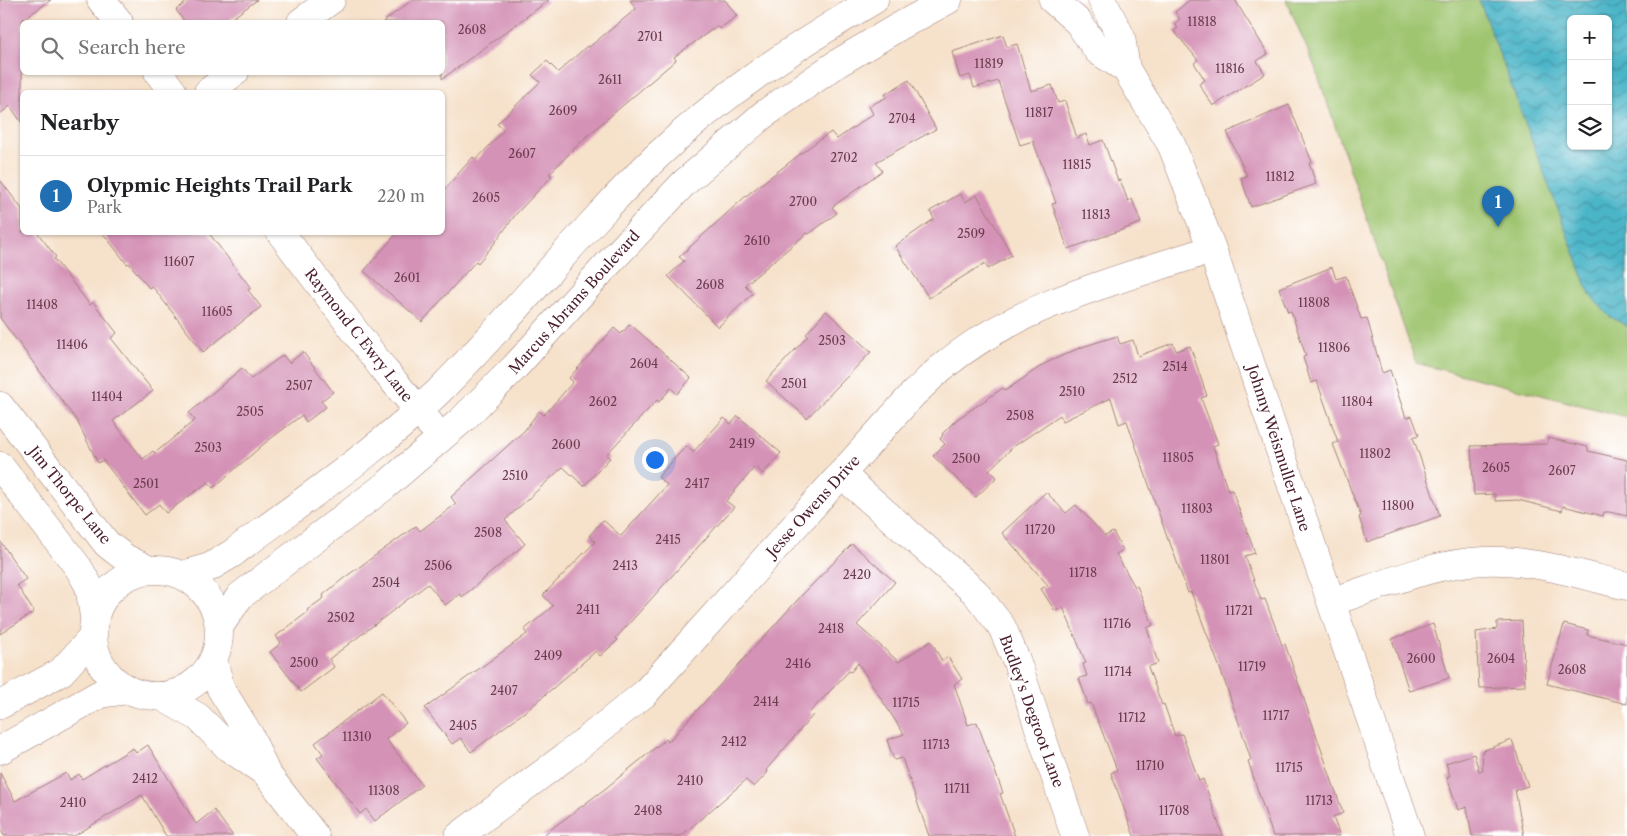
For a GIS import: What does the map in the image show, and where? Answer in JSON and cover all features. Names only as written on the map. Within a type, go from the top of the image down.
[{"type":"street","points":[[101,0],[117,20]]},
{"type":"street","points":[[304,20],[331,0]]},
{"type":"street","points":[[183,575],[210,567],[233,553],[418,411],[471,358],[611,203],[657,156],[746,82],[826,28],[874,0]]},
{"type":"street","name":"Marcus Abrams Boulevard","points":[[219,627],[240,596],[385,486],[463,419],[515,367],[684,182],[763,115],[838,63],[948,0]]},
{"type":"street","name":"Johnny Weismuller Lane","points":[[1052,0],[1078,22],[1098,51],[1126,69]]},
{"type":"street","name":"Johnny Weismuller Lane","points":[[1102,0],[1121,37],[1126,69],[1172,146],[1212,249],[1410,836]]},
{"type":"street","points":[[160,75],[172,90]]},
{"type":"street","points":[[211,90],[230,75]]},
{"type":"street","name":"Raymond C Ewry Lane","points":[[282,235],[385,371],[441,436]]},
{"type":"street","name":"Jesse Owens Drive","points":[[459,836],[572,752],[644,694],[914,393],[945,364],[1005,326],[1074,296],[1212,249]]},
{"type":"street","name":"Jim Thorpe Lane","points":[[0,406],[107,544],[125,558],[150,570]]},
{"type":"street","points":[[0,466],[78,567],[89,586],[93,627],[94,649],[111,678],[129,690],[150,696],[172,694],[192,685],[201,678],[214,660],[219,638],[217,616],[208,596],[201,588],[183,575],[161,570],[150,570],[129,575],[110,588],[103,596],[93,627],[62,672],[0,705]]},
{"type":"street","name":"Budley's Degroot Lane","points":[[841,474],[975,592],[1002,627],[1017,662],[1076,836]]},
{"type":"street","points":[[1330,602],[1434,568],[1485,561],[1515,562],[1627,586]]},
{"type":"street","points":[[214,660],[221,689],[250,736],[266,773],[315,836]]},
{"type":"street","points":[[0,750],[100,694],[129,690]]},
{"type":"street","points":[[161,696],[198,717],[229,748],[266,773]]},
{"type":"green space","points":[[1286,0],[1627,0],[1627,417],[1416,363],[1315,67]]},
{"type":"water","points":[[1479,0],[1627,0],[1627,326],[1609,316],[1590,295]]},
{"type":"building","points":[[0,0],[51,0],[20,20],[20,75],[22,75],[22,90],[20,90],[20,120],[10,106],[0,114]]},
{"type":"building","points":[[189,0],[257,0],[230,20],[184,20],[176,10]]},
{"type":"building","points":[[412,0],[549,0],[442,79],[442,75],[445,75],[445,20],[386,20]]},
{"type":"building","points":[[630,0],[725,0],[737,16],[719,29],[717,26],[674,57],[676,60],[587,136],[549,174],[552,176],[516,214],[478,263],[476,261],[422,322],[364,271],[395,235],[445,235],[445,189],[473,157],[476,160],[504,130],[497,124],[540,82],[532,75],[547,61],[558,72],[587,46],[589,47],[636,9]]},
{"type":"building","points":[[1190,0],[1235,0],[1268,54],[1257,61],[1265,74],[1213,106],[1199,84],[1205,80],[1194,63],[1198,60],[1174,31],[1178,28],[1174,24],[1180,19],[1175,12]]},
{"type":"building","points":[[1003,35],[1007,47],[1017,44],[1031,91],[1052,85],[1058,103],[1065,101],[1077,138],[1086,134],[1090,145],[1103,140],[1118,181],[1120,180],[1128,201],[1132,199],[1141,223],[1068,249],[1052,204],[1056,203],[1033,141],[1020,145],[998,81],[974,88],[970,75],[960,78],[952,52]]},
{"type":"building","points":[[909,80],[936,129],[876,162],[882,171],[832,207],[837,213],[809,234],[807,233],[745,285],[753,293],[718,327],[668,276],[684,261],[679,257],[747,195],[831,132],[837,139],[873,114],[869,106],[887,97],[885,94]]},
{"type":"building","points":[[1289,105],[1312,162],[1309,163],[1316,184],[1251,207],[1241,178],[1247,176],[1227,132]]},
{"type":"building","points":[[0,180],[20,206],[20,235],[39,235],[56,257],[54,259],[90,305],[93,302],[117,333],[111,338],[153,391],[113,421],[143,459],[153,451],[155,453],[195,420],[189,413],[242,368],[251,379],[283,355],[289,363],[303,352],[333,392],[321,401],[326,407],[306,422],[302,415],[265,443],[213,488],[208,482],[166,513],[159,504],[145,515],[103,460],[98,463],[77,421],[0,318]]},
{"type":"building","points":[[960,194],[965,202],[977,195],[1012,255],[988,269],[985,263],[929,298],[895,246],[934,219],[930,211]]},
{"type":"building","points":[[104,235],[210,235],[251,288],[248,290],[261,307],[203,352],[152,286],[149,288],[129,263],[127,264]]},
{"type":"building","points":[[1332,267],[1336,279],[1346,276],[1361,319],[1367,318],[1382,373],[1390,370],[1406,418],[1412,416],[1419,435],[1413,437],[1440,516],[1367,542],[1359,517],[1361,516],[1333,444],[1338,442],[1317,381],[1311,383],[1303,357],[1306,356],[1291,311],[1288,312],[1279,288]]},
{"type":"building","points":[[826,311],[871,352],[807,418],[766,381],[808,336],[806,334]]},
{"type":"building","points":[[630,324],[691,378],[677,394],[671,388],[659,402],[657,400],[606,455],[610,458],[584,486],[563,467],[505,520],[525,544],[462,597],[460,594],[445,605],[428,584],[329,659],[334,667],[301,692],[270,652],[281,643],[276,636],[308,612],[307,610],[324,598],[323,595],[344,578],[416,526],[420,531],[456,504],[451,497],[524,431],[539,411],[544,415],[573,382],[569,378],[614,328],[621,334]]},
{"type":"building","points":[[1117,336],[1120,344],[1133,340],[1138,356],[1173,343],[1176,351],[1190,346],[1207,396],[1201,398],[1218,444],[1213,446],[1228,491],[1232,490],[1255,553],[1245,556],[1261,600],[1265,599],[1282,645],[1285,644],[1343,813],[1333,817],[1340,836],[1273,836],[1248,761],[1251,760],[1221,671],[1191,592],[1188,593],[1168,540],[1127,421],[1119,424],[1111,398],[1063,421],[1060,415],[1013,447],[989,470],[997,477],[976,497],[933,456],[945,444],[940,439],[942,434],[956,420],[1003,388],[1005,391],[1044,364],[1079,348]]},
{"type":"building","points":[[738,416],[781,453],[763,474],[755,467],[726,501],[734,507],[616,638],[618,640],[600,656],[596,651],[531,707],[471,752],[461,738],[452,744],[425,708],[527,634],[524,630],[553,606],[543,595],[595,542],[589,536],[603,520],[621,536],[667,485],[658,477],[686,446],[693,452],[724,418],[731,424]]},
{"type":"building","points":[[1548,438],[1588,447],[1588,451],[1627,460],[1627,516],[1604,512],[1603,516],[1563,506],[1562,511],[1518,500],[1495,501],[1495,494],[1474,495],[1471,446],[1547,444]]},
{"type":"building","points":[[1046,492],[1066,513],[1076,505],[1105,536],[1113,532],[1123,550],[1116,554],[1135,587],[1137,586],[1153,625],[1147,628],[1158,663],[1148,667],[1175,736],[1182,734],[1199,781],[1203,779],[1223,836],[1134,836],[1111,773],[1117,770],[1091,703],[1088,704],[1079,678],[1087,676],[1083,664],[1086,663],[1063,607],[1055,611],[1041,589],[1048,585],[1002,533]]},
{"type":"building","points":[[0,541],[26,579],[17,585],[34,612],[0,634]]},
{"type":"building","points":[[852,544],[895,582],[857,625],[899,662],[931,641],[942,661],[948,657],[962,679],[954,684],[968,725],[977,722],[1003,793],[1000,794],[1015,836],[929,836],[902,758],[894,760],[887,740],[904,734],[858,663],[810,712],[813,715],[754,787],[746,780],[681,836],[542,836],[606,788],[666,739],[668,742],[803,594]]},
{"type":"building","points":[[1522,621],[1525,686],[1479,688],[1476,632],[1497,629],[1497,622]]},
{"type":"building","points":[[1433,624],[1449,678],[1409,691],[1392,639]]},
{"type":"building","points":[[1564,624],[1588,630],[1587,635],[1627,644],[1627,704],[1547,684]]},
{"type":"building","points":[[382,692],[406,723],[386,739],[422,785],[375,821],[366,809],[360,814],[333,779],[317,758],[323,754],[315,743]]},
{"type":"building","points":[[1512,740],[1528,786],[1515,790],[1524,836],[1472,836],[1467,807],[1458,810],[1447,777],[1450,776],[1446,763],[1474,754],[1479,771],[1483,771],[1482,751]]},
{"type":"building","points":[[148,745],[196,824],[214,810],[233,836],[166,836],[142,795],[74,836],[4,836],[0,828],[0,773],[15,801],[66,773],[70,780],[79,774],[82,779],[133,748],[136,753]]},
{"type":"place","name":"Olypmic Heights Trail Park","points":[[1498,227]]}]
